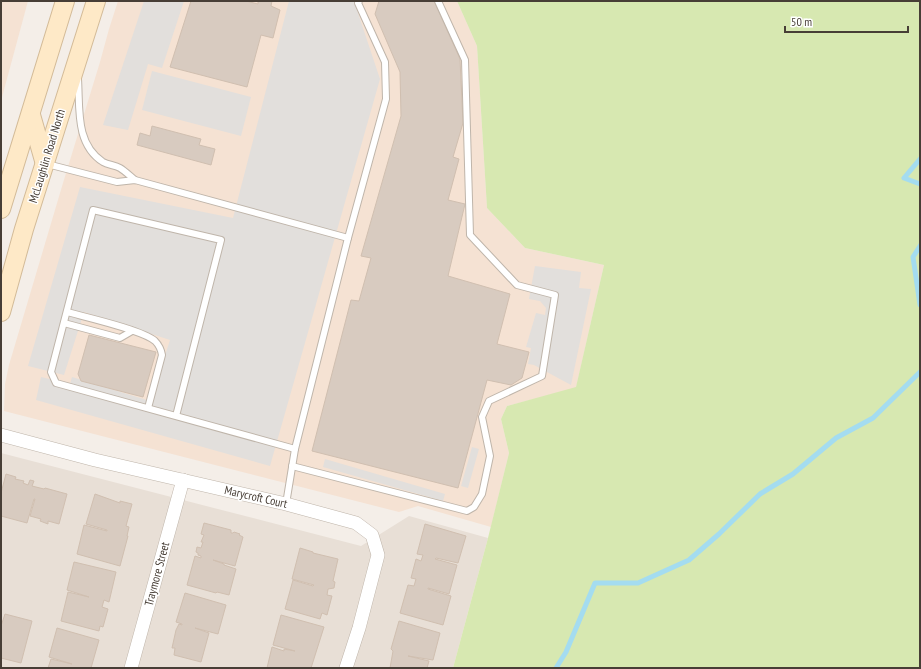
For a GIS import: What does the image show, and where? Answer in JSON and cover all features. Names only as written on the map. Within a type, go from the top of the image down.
[{"type":"main road","points":[[1,209],[65,1]]},
{"type":"main road","name":"McLaughlin Road North","points":[[1,312],[24,230],[96,1]]},
{"type":"main road","points":[[31,115],[45,164]]},
{"type":"street","name":"Marycroft Court","points":[[1,436],[95,460],[286,504],[356,523],[372,535],[378,555],[359,628],[346,668]]},
{"type":"street","name":"Traymore Street","points":[[131,668],[183,480]]},
{"type":"lane","points":[[286,504],[295,449],[348,238],[386,99],[385,62],[358,3],[359,1]]},
{"type":"lane","points":[[292,466],[467,511],[474,507],[482,494],[490,456],[482,417],[489,402],[542,376],[555,295],[517,285],[470,235],[465,60],[438,1]]},
{"type":"lane","points":[[77,61],[82,136],[93,155],[104,162],[120,168],[135,180]]},
{"type":"lane","points":[[45,164],[117,182],[135,180],[348,238]]},
{"type":"lane","points":[[176,416],[221,240],[93,210],[51,372],[56,383],[295,449]]},
{"type":"lane","points":[[67,312],[132,331],[149,337],[155,341],[160,347],[162,355],[148,408]]},
{"type":"lane","points":[[64,323],[120,338],[132,331]]},
{"type":"shaded area","points":[[1,1],[28,1],[1,101]]},
{"type":"shaded area","points":[[118,1],[457,1],[477,46],[487,208],[525,248],[604,265],[576,388],[507,406],[501,419],[509,453],[491,527],[418,506],[399,512],[4,411],[5,384],[9,365]]},
{"type":"shaded area","points":[[144,1],[184,1],[162,68],[148,64],[128,130],[103,125]]},
{"type":"shaded area","points":[[289,1],[354,1],[380,79],[270,466],[36,400],[41,377],[70,384],[72,377],[150,401],[170,340],[84,312],[64,375],[28,366],[80,187],[233,218]]},
{"type":"shaded area","points":[[152,71],[251,97],[241,136],[142,110]]},
{"type":"shaded area","points":[[535,266],[581,272],[579,288],[591,289],[571,385],[534,365],[528,364],[531,348],[526,347],[536,313],[545,315],[546,308],[540,301],[529,299]]},
{"type":"shaded area","points":[[472,447],[479,449],[468,488],[461,486]]},
{"type":"shaded area","points":[[1,453],[361,546],[409,516],[488,538],[453,668],[1,668]]},
{"type":"shaded area","points":[[325,459],[445,494],[443,501],[323,467]]},
{"type":"green space","points":[[457,1],[920,1],[920,668],[453,668],[509,453],[501,419],[507,406],[576,387],[604,265],[525,248],[487,208],[477,46]]},
{"type":"building","points":[[191,1],[246,1],[258,4],[258,1],[272,1],[271,6],[280,10],[273,38],[261,35],[247,87],[170,67]]},
{"type":"building","points":[[379,1],[434,1],[460,59],[463,123],[453,157],[459,159],[448,200],[465,204],[448,276],[510,294],[497,344],[529,352],[522,378],[511,385],[487,380],[458,488],[312,451],[351,300],[359,301],[371,258],[361,256],[401,116],[400,72],[375,14]]},
{"type":"building","points":[[152,126],[201,139],[199,145],[215,149],[211,165],[137,145],[140,133],[150,136]]},
{"type":"building","points":[[89,335],[156,352],[143,397],[81,381],[78,374]]},
{"type":"building","points":[[6,474],[16,477],[15,479],[24,481],[23,483],[28,485],[30,480],[34,481],[32,486],[67,494],[59,524],[48,521],[48,524],[40,521],[41,519],[30,516],[35,499],[27,523],[1,516],[1,493]]},
{"type":"building","points":[[95,494],[120,503],[120,501],[132,504],[126,526],[129,527],[128,536],[120,566],[77,554],[84,525],[107,531],[86,524]]},
{"type":"building","points":[[204,523],[231,530],[231,533],[234,532],[240,534],[239,535],[243,537],[235,566],[213,560],[236,569],[229,595],[187,585],[195,556],[201,558],[201,556],[196,552],[197,547],[201,548],[203,542],[201,542],[204,535],[201,534]]},
{"type":"building","points":[[425,524],[466,536],[458,563],[435,559],[457,565],[449,594],[428,588],[451,596],[443,625],[400,613],[408,585],[414,586],[416,579],[411,578],[416,559],[421,561],[423,555],[417,554]]},
{"type":"building","points":[[300,548],[338,559],[333,581],[335,582],[334,588],[328,589],[327,595],[332,596],[327,615],[322,613],[320,619],[285,609],[293,580],[313,586],[314,585],[292,579]]},
{"type":"building","points":[[74,562],[116,572],[109,602],[104,600],[102,607],[108,609],[103,627],[100,626],[99,631],[61,621],[68,592],[89,597],[67,590]]},
{"type":"building","points":[[185,593],[226,605],[218,634],[195,628],[209,633],[201,662],[174,655],[175,648],[172,648],[176,630],[179,624],[182,625],[176,622]]},
{"type":"building","points":[[5,614],[32,621],[21,663],[1,658],[1,626]]},
{"type":"building","points":[[281,615],[324,627],[311,668],[267,668],[272,647],[284,651],[284,649],[295,651],[273,645]]},
{"type":"building","points":[[399,621],[440,633],[433,660],[408,656],[429,661],[427,668],[390,668],[393,651],[391,649]]},
{"type":"building","points":[[57,628],[99,640],[91,668],[48,668],[51,659],[72,664],[49,657]]},
{"type":"waterway","points":[[920,159],[904,178],[920,184]]},
{"type":"waterway","points":[[920,246],[913,257],[920,305]]},
{"type":"waterway","points":[[556,668],[566,652],[595,583],[638,583],[689,560],[719,534],[760,494],[793,474],[836,438],[873,418],[920,372]]}]
